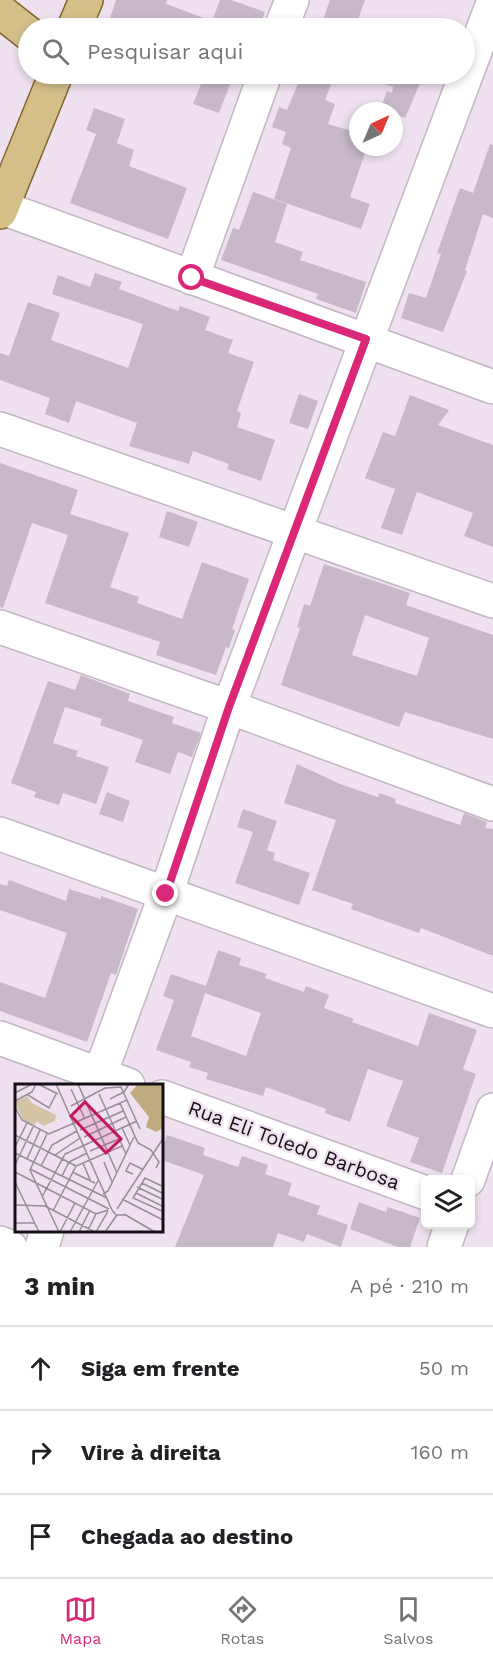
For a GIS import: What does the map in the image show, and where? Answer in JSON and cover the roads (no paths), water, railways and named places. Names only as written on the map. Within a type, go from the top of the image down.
[{"type":"main road","points":[[78,18],[86,0]]},
{"type":"main road","points":[[0,10],[18,25]]},
{"type":"main road","points":[[0,209],[52,84]]},
{"type":"street","points":[[285,18],[292,0]]},
{"type":"street","points":[[475,51],[493,3]]},
{"type":"street","points":[[192,278],[261,84]]},
{"type":"street","points":[[0,1038],[108,1081],[166,894],[229,707],[462,84]]},
{"type":"street","points":[[0,209],[366,339],[493,387]]},
{"type":"street","points":[[0,429],[294,534],[493,601]]},
{"type":"street","points":[[0,627],[229,707],[493,804]]},
{"type":"street","points":[[0,834],[493,1011]]},
{"type":"street","name":"Rua Eli Toledo Barbosa","points":[[164,1098],[421,1191]]},
{"type":"street","points":[[469,1175],[493,1110]]},
{"type":"street","points":[[444,1247],[450,1229]]},
{"type":"street","points":[[42,1247],[46,1232]]},
{"type":"street","points":[[0,1243],[10,1247]]}]
